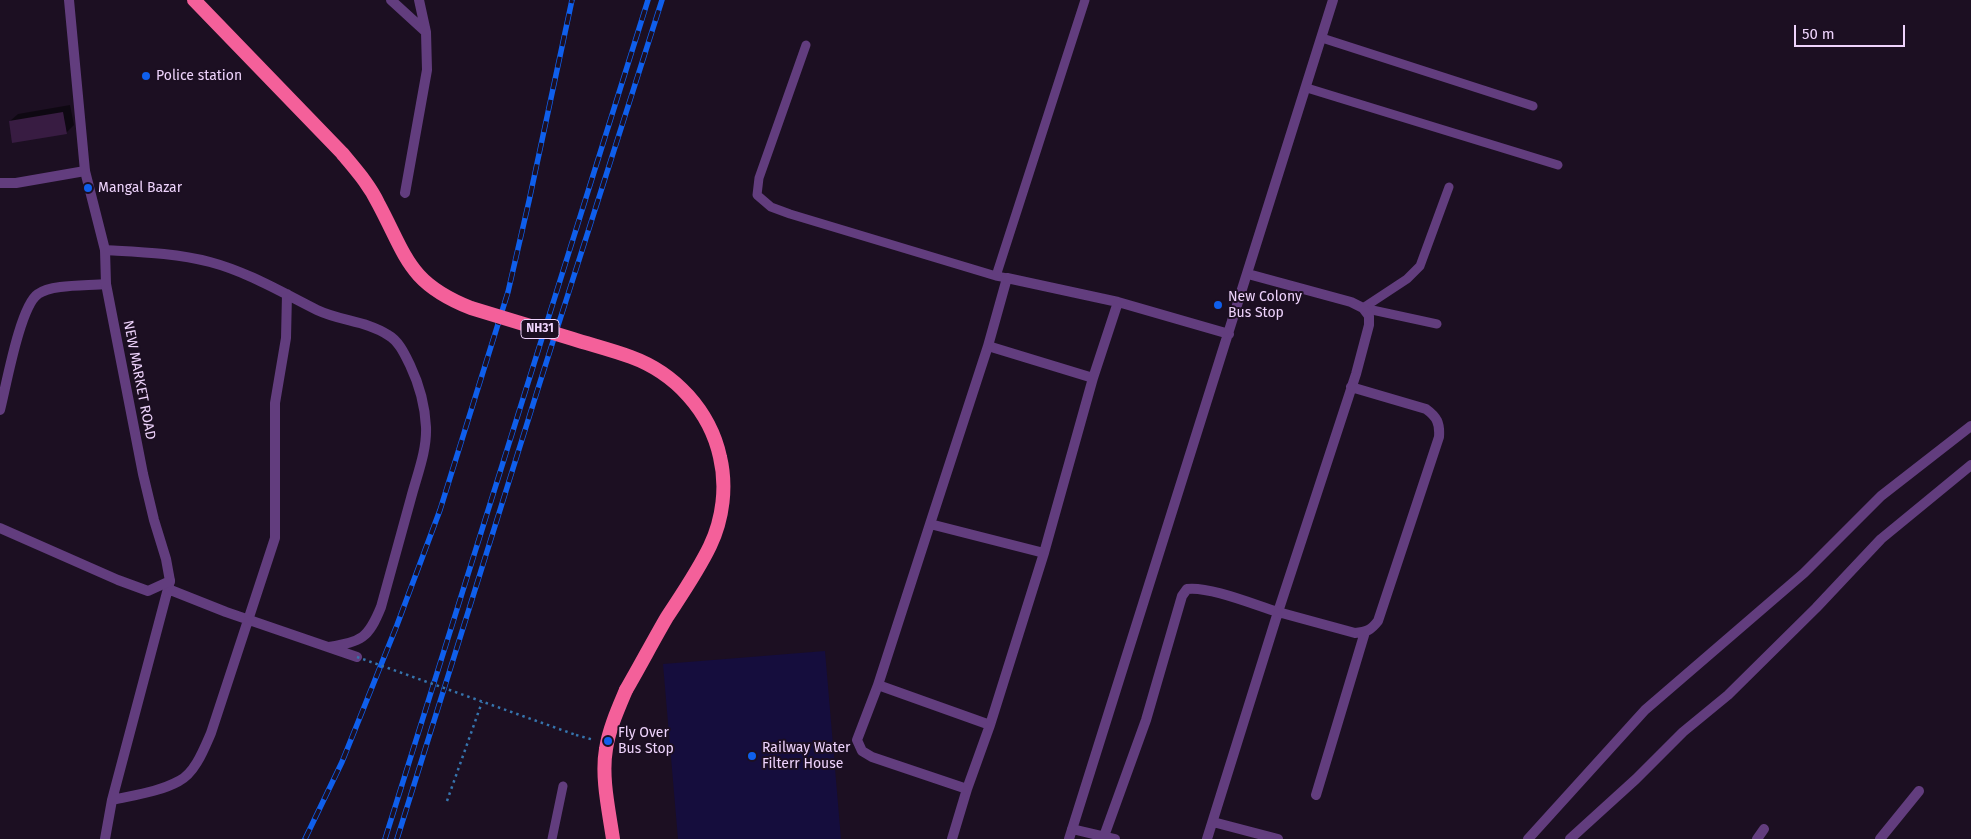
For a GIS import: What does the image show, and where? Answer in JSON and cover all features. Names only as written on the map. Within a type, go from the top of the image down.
[{"type":"highway","name":"NH31","points":[[194,0],[342,153],[378,201],[410,266],[424,282],[448,298],[471,308],[632,357],[660,371],[681,388],[698,407],[717,444],[722,464],[724,492],[719,520],[711,545],[626,690],[613,721],[605,750],[605,786],[613,839]]},
{"type":"street","name":"NEW MARKET ROAD","points":[[70,0],[85,171],[105,250],[106,284],[143,474],[166,559],[169,585]]},
{"type":"street","points":[[390,0],[426,32]]},
{"type":"street","points":[[405,193],[427,70],[426,32],[419,0]]},
{"type":"street","points":[[1115,839],[1070,834],[1307,88],[1333,0]]},
{"type":"street","points":[[0,183],[16,183],[85,171]]},
{"type":"street","points":[[105,250],[158,253],[209,262],[232,269],[288,294],[325,314],[370,326],[390,336],[403,351],[417,379],[423,404],[426,428],[422,459],[381,607],[374,624],[364,637],[354,643],[329,648]]},
{"type":"street","points":[[1207,839],[1369,325],[1369,316],[1363,308],[1351,302],[1248,274]]},
{"type":"street","points":[[967,789],[872,757],[862,750],[857,740],[878,684],[988,346],[1007,278],[1118,302],[1229,334]]},
{"type":"street","points":[[0,410],[21,326],[27,308],[37,294],[52,289],[106,284]]},
{"type":"street","points":[[112,800],[181,781],[201,754],[211,733],[275,538],[275,403],[286,338],[288,294]]},
{"type":"street","points":[[952,839],[1044,553],[1094,378],[1118,302]]},
{"type":"street","points":[[988,346],[1094,378]]},
{"type":"street","points":[[1104,838],[1146,720],[1182,596],[1187,589],[1207,590],[1355,633],[1372,629],[1378,621],[1439,437],[1440,424],[1434,415],[1426,409],[1351,387]]},
{"type":"street","points":[[1528,839],[1644,710],[1804,573],[1881,496],[1971,426]]},
{"type":"street","points":[[1570,839],[1636,779],[1683,732],[1728,695],[1816,608],[1881,540],[1971,465]]},
{"type":"street","points":[[930,524],[1044,553]]},
{"type":"street","points":[[0,528],[118,580],[148,590],[169,585],[248,620],[357,657]]},
{"type":"street","points":[[105,839],[112,800],[169,585]]},
{"type":"street","points":[[1316,794],[1365,632]]},
{"type":"street","points":[[878,684],[990,725]]},
{"type":"street","points":[[1880,839],[1919,791]]},
{"type":"street","points":[[1212,822],[1278,839]]},
{"type":"street","points":[[1757,839],[1764,829]]},
{"type":"lane","points":[[996,276],[1085,0]]},
{"type":"lane","points":[[1322,38],[1533,106]]},
{"type":"lane","points":[[806,45],[759,178],[757,195],[771,207],[790,214],[1007,278]]},
{"type":"lane","points":[[1307,88],[1558,164]]},
{"type":"lane","points":[[1363,308],[1407,280],[1420,266],[1449,187]]},
{"type":"lane","points":[[1363,308],[1437,324]]},
{"type":"lane","points":[[552,839],[563,786]]},
{"type":"path","points":[[357,657],[576,735]]},
{"type":"path","points":[[447,800],[482,702]]},
{"type":"shaded area","points":[[825,651],[841,839],[678,839],[663,664]]},
{"type":"building","points":[[63,112],[67,134],[12,143],[9,121]]},
{"type":"railway","points":[[305,839],[342,762],[397,625],[440,510],[508,292],[572,0]]},
{"type":"railway","points":[[385,839],[648,0]]},
{"type":"railway","points":[[397,839],[662,0]]},
{"type":"place","name":"Police station","points":[[146,76]]},
{"type":"place","name":"Mangal Bazar","points":[[88,188]]},
{"type":"place","name":"New Colony Bus Stop","points":[[1218,305]]},
{"type":"place","name":"Fly Over Bus Stop","points":[[608,741]]},
{"type":"place","name":"Railway Water Filterr House","points":[[752,756]]}]
